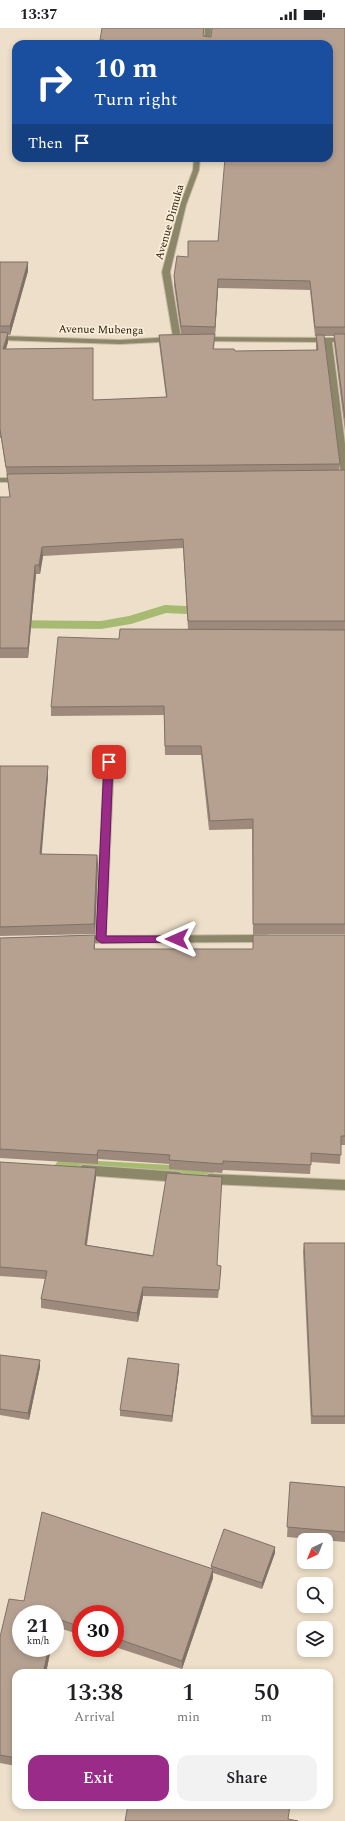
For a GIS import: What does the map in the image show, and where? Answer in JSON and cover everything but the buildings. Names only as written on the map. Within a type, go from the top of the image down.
[{"type":"street","points":[[207,40],[208,28]]},
{"type":"street","name":"Avenue Dimuka","points":[[185,339],[166,272],[183,205],[196,170],[197,162]]},
{"type":"street","name":"Avenue Mubenga","points":[[0,338],[120,342],[185,339],[345,340]]},
{"type":"street","points":[[328,340],[342,476]]},
{"type":"street","points":[[0,480],[31,480]]},
{"type":"street","points":[[101,939],[109,762]]},
{"type":"street","points":[[70,940],[274,939]]},
{"type":"street","points":[[72,1169],[192,1178],[345,1185]]},
{"type":"waterway","points":[[0,624],[101,625],[131,620],[165,609],[205,611]]},
{"type":"waterway","points":[[63,1165],[206,1173]]},
{"type":"route","points":[[109,762],[101,939],[177,939]]}]
